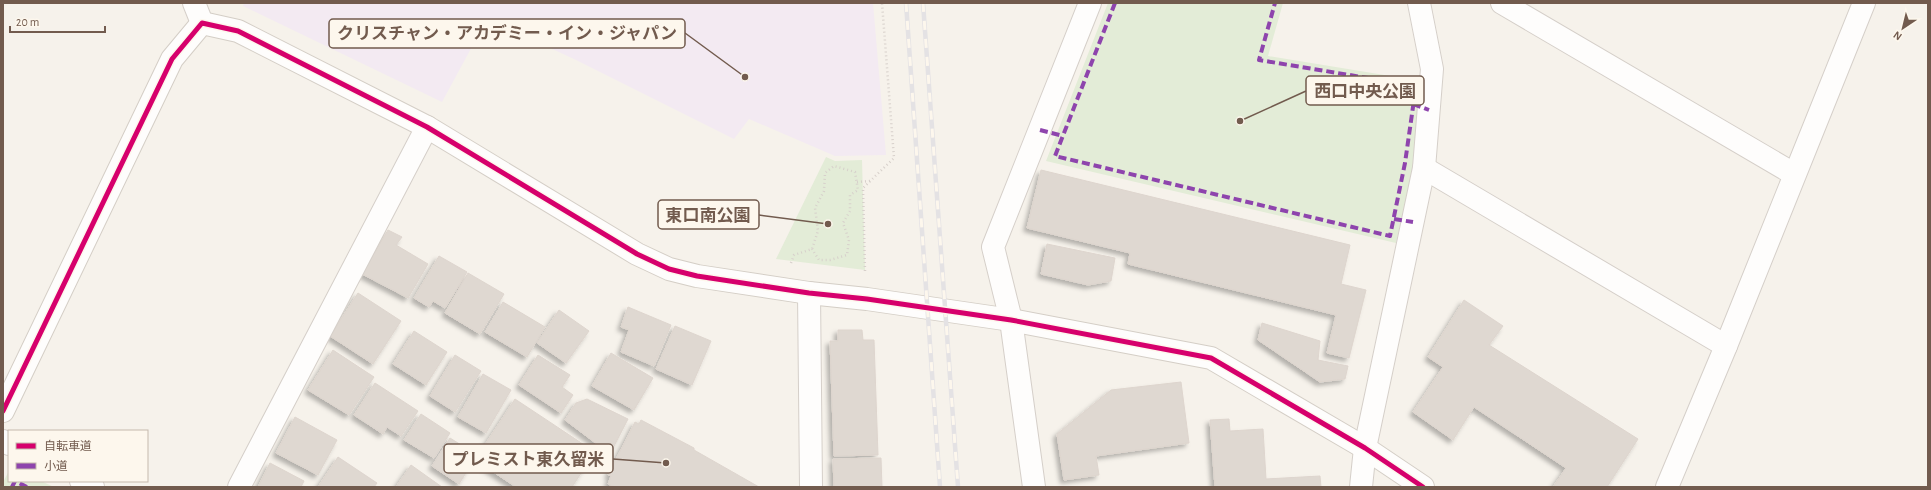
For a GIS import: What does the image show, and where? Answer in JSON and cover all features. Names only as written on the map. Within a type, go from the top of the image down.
[{"type":"street","points":[[194,3],[202,23]]},
{"type":"street","points":[[1034,487],[1011,320],[993,247],[1090,3]]},
{"type":"street","points":[[1361,487],[1365,448],[1424,168],[1432,69],[1419,3]]},
{"type":"street","points":[[1502,3],[1794,174]]},
{"type":"street","points":[[1667,487],[1726,346],[1864,3]]},
{"type":"street","points":[[202,23],[238,31],[427,127],[637,254],[669,269],[697,276],[809,293],[867,299],[1011,320],[1211,358],[1365,448],[1423,487]]},
{"type":"street","points":[[3,411],[172,59],[202,23]]},
{"type":"street","points":[[239,487],[427,127]]},
{"type":"street","points":[[1424,168],[1726,346]]},
{"type":"street","points":[[809,293],[811,487]]},
{"type":"street","points":[[83,482],[93,487]]},
{"type":"path","points":[[867,299],[863,188],[894,158],[882,3]]},
{"type":"path","points":[[834,166],[855,172],[858,190],[850,195],[850,211],[843,223],[849,240],[847,255],[830,260],[819,260],[812,249],[818,231],[815,208],[824,191],[825,173],[834,166]]},
{"type":"path","points":[[857,182],[870,181]]},
{"type":"path","points":[[782,288],[794,255],[812,249]]},
{"type":"shaded area","points":[[244,3],[873,3],[886,155],[835,156],[749,119],[734,139],[574,59],[487,19],[442,102],[243,6]]},
{"type":"green space","points":[[1108,3],[1283,3],[1268,56],[1421,81],[1414,164],[1396,243],[1046,161]]},
{"type":"green space","points":[[826,157],[835,161],[862,160],[865,270],[776,259]]},
{"type":"green space","points":[[8,473],[8,482],[43,482],[54,487],[3,487],[3,482]]},
{"type":"building","points":[[1041,170],[1350,245],[1341,284],[1366,290],[1349,358],[1327,353],[1336,315],[1128,264],[1130,253],[1027,228]]},
{"type":"building","points":[[388,230],[402,237],[396,245],[428,264],[408,298],[362,274]]},
{"type":"building","points":[[1047,244],[1115,258],[1111,281],[1088,285],[1041,274]]},
{"type":"building","points":[[439,256],[467,272],[445,308],[433,301],[429,307],[414,298]]},
{"type":"building","points":[[468,273],[504,294],[480,334],[445,313]]},
{"type":"building","points":[[358,293],[401,321],[373,364],[330,336]]},
{"type":"building","points":[[1464,300],[1503,326],[1489,345],[1638,439],[1607,487],[1553,487],[1566,468],[1474,407],[1453,440],[1413,412],[1443,367],[1428,357]]},
{"type":"building","points":[[503,302],[545,327],[527,357],[485,332]]},
{"type":"building","points":[[628,307],[671,325],[654,366],[621,352],[629,330],[621,327]]},
{"type":"building","points":[[559,310],[589,331],[566,363],[537,343]]},
{"type":"building","points":[[1262,323],[1320,341],[1318,360],[1348,366],[1345,379],[1320,382],[1258,340]]},
{"type":"building","points":[[675,326],[711,341],[692,385],[656,369]]},
{"type":"building","points":[[838,330],[862,330],[863,340],[874,340],[878,455],[834,456],[830,341],[838,341]]},
{"type":"building","points":[[414,331],[447,352],[426,385],[393,364]]},
{"type":"building","points":[[333,350],[374,377],[349,415],[308,390]]},
{"type":"building","points":[[611,353],[653,378],[634,410],[592,386]]},
{"type":"building","points":[[455,355],[481,371],[455,412],[430,396]]},
{"type":"building","points":[[538,355],[570,375],[562,387],[573,395],[561,413],[519,385]]},
{"type":"building","points":[[483,374],[511,390],[486,433],[458,417]]},
{"type":"building","points":[[1181,382],[1189,443],[1096,456],[1099,475],[1064,480],[1057,434],[1111,390]]},
{"type":"building","points":[[375,383],[418,411],[401,436],[387,427],[383,434],[354,415]]},
{"type":"building","points":[[515,399],[595,452],[572,487],[516,487],[475,460]]},
{"type":"building","points":[[587,399],[628,419],[610,454],[565,420],[576,403]]},
{"type":"building","points":[[421,414],[450,433],[434,458],[404,440]]},
{"type":"building","points":[[295,417],[337,440],[318,475],[276,453]]},
{"type":"building","points":[[1229,419],[1230,431],[1263,429],[1266,479],[1320,476],[1321,487],[1215,487],[1210,420]]},
{"type":"building","points":[[641,420],[694,448],[694,450],[759,487],[615,487],[608,484],[611,476],[608,475],[635,422],[639,424]]},
{"type":"building","points":[[450,438],[477,455],[459,484],[432,466]]},
{"type":"building","points":[[338,457],[377,483],[374,487],[318,487]]},
{"type":"building","points":[[881,458],[882,487],[834,487],[833,459]]},
{"type":"building","points":[[270,463],[304,481],[301,487],[258,487]]},
{"type":"building","points":[[411,465],[442,487],[396,487]]},
{"type":"railway","points":[[906,3],[940,487]]},
{"type":"railway","points":[[923,3],[958,487]]},
{"type":"marked path","points":[[1115,3],[1055,156],[1390,236],[1405,163],[1416,86],[1259,60],[1275,3]]},
{"type":"marked path","points":[[1413,104],[1429,110]]},
{"type":"marked path","points":[[1040,130],[1063,136]]},
{"type":"marked path","points":[[1394,219],[1413,222]]},
{"type":"marked path","points":[[12,487],[14,482]]},
{"type":"marked path","points":[[17,482],[27,487]]},
{"type":"cycle path","points":[[3,411],[172,59],[202,23],[238,31],[427,127],[637,254],[669,269],[697,276],[809,293],[867,299],[1011,320],[1211,358],[1365,448],[1423,487]]},
{"type":"place","name":"クリスチャン・アカデミー・イン・ジャパン","points":[[745,77]]},
{"type":"place","name":"西口中央公園","points":[[1240,121]]},
{"type":"place","name":"東口南公園","points":[[828,224]]},
{"type":"place","name":"プレミスト東久留米","points":[[666,463]]}]
